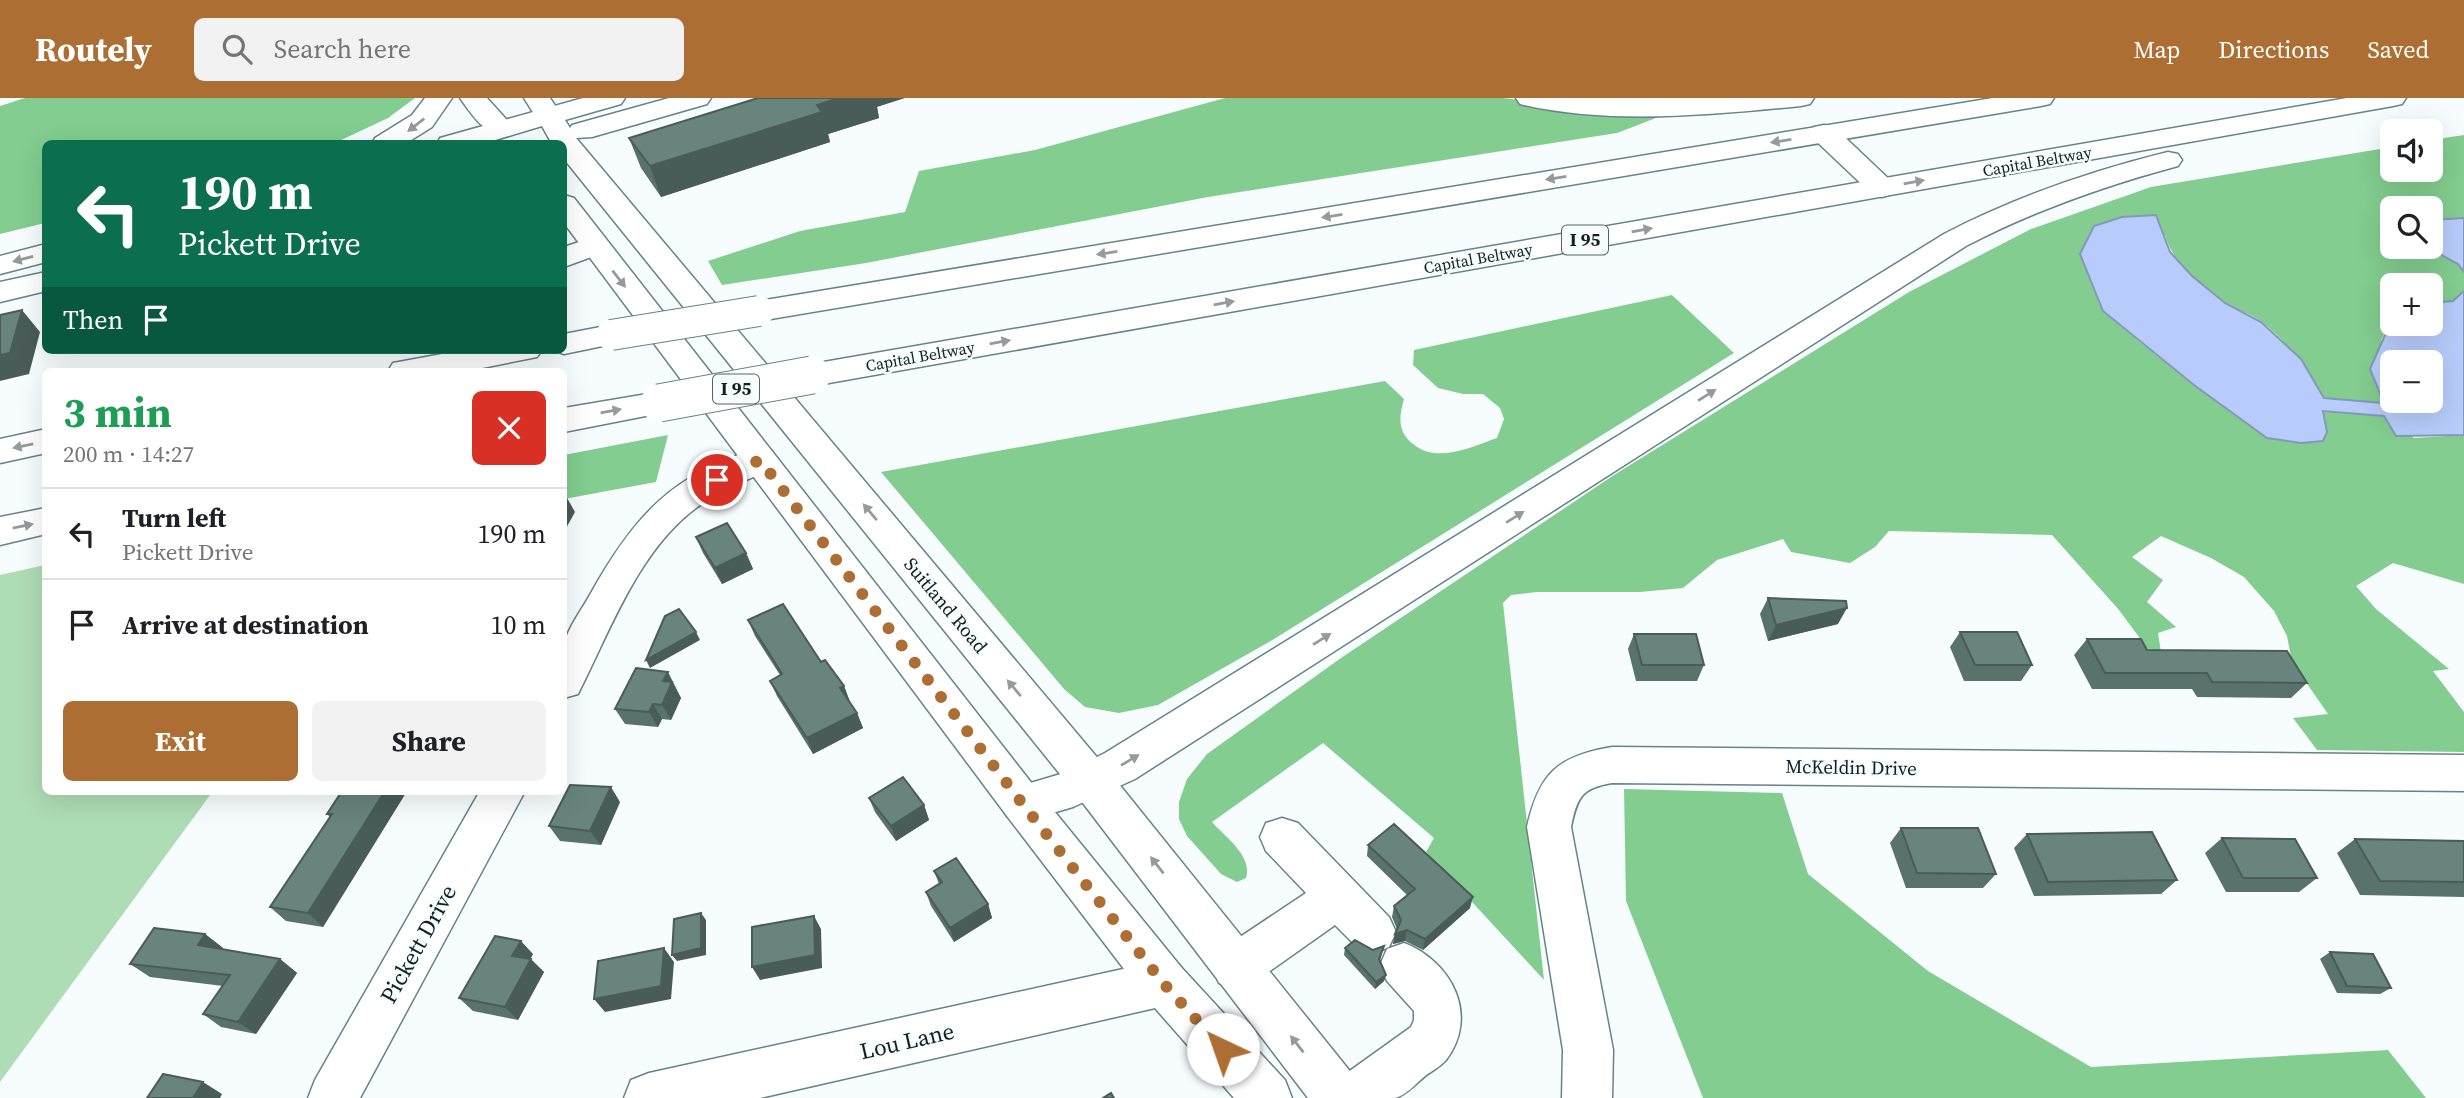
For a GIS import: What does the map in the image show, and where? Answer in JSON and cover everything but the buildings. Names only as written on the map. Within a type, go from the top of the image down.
[{"type":"main road","points":[[391,140],[422,121],[439,98]]},
{"type":"main road","points":[[473,98],[507,136]]},
{"type":"main road","points":[[478,140],[507,136],[547,124],[612,98]]},
{"type":"main road","points":[[547,124],[656,110],[698,98]]},
{"type":"main road","points":[[1529,98],[1597,105],[1686,108],[1801,98]]},
{"type":"main road","points":[[567,343],[2041,98]]},
{"type":"main road","name":"Capital Beltway","points":[[567,419],[2393,98]]},
{"type":"main road","points":[[1022,803],[1073,789],[1146,750],[1923,259],[1987,222],[2098,180],[2173,158],[2257,142],[2357,105]]},
{"type":"main road","points":[[608,167],[620,137],[656,110]]},
{"type":"main road","name":"Suitland Road","points":[[547,124],[608,167],[1339,1098]]},
{"type":"main road","points":[[1824,134],[1882,188]]},
{"type":"main road","points":[[567,208],[1022,803],[1164,984],[1267,1098]]},
{"type":"main road","points":[[567,257],[594,246]]},
{"type":"main road","points":[[0,265],[42,254]]},
{"type":"main road","points":[[0,292],[42,282]]},
{"type":"main road","points":[[422,368],[503,354]]},
{"type":"main road","points":[[0,451],[42,442]]},
{"type":"main road","points":[[567,677],[633,557],[661,518],[688,495],[760,460]]},
{"type":"main road","points":[[0,531],[42,522]]},
{"type":"main road","name":"McKeldin Drive","points":[[1587,1098],[1588,1050],[1549,827],[1554,799],[1566,781],[1587,769],[1612,765],[2464,774]]},
{"type":"main road","name":"Pickett Drive","points":[[333,1098],[501,795]]},
{"type":"main road","points":[[1282,837],[1388,948],[1438,1005],[1440,1018],[1437,1032],[1428,1044],[1355,1098]]},
{"type":"main road","points":[[1236,967],[1339,896]]},
{"type":"main road","name":"Lou Lane","points":[[649,1098],[1164,984]]},
{"type":"green space","points":[[25,98],[415,98],[388,118],[341,140],[42,140],[42,224],[0,234],[0,106]]},
{"type":"green space","points":[[1225,98],[1503,98],[1661,116],[1617,133],[1208,197],[866,263],[722,285],[708,261],[800,231],[905,212],[919,171],[1035,150]]},
{"type":"green space","points":[[2464,135],[2464,218],[2443,219],[2443,196],[2380,196],[2380,259],[2443,259],[2443,256],[2458,264],[2464,272],[2464,291],[2453,301],[2443,302],[2443,273],[2380,273],[2380,336],[2383,336],[2380,350],[2380,403],[2324,398],[2290,348],[2259,320],[2225,302],[2197,281],[2174,255],[2165,235],[2136,339],[2267,438],[2327,432],[2322,411],[2385,416],[2414,438],[2464,435],[2464,584],[2393,563],[2356,586],[2376,609],[2449,669],[2433,671],[2464,712],[2464,752],[2317,750],[2293,718],[2328,714],[2292,662],[2287,636],[2274,611],[2244,577],[2211,558],[2161,536],[2132,557],[2163,580],[2147,602],[2176,627],[2158,633],[2164,671],[2119,610],[2052,535],[1889,531],[1875,547],[1850,563],[1791,552],[1783,539],[1717,560],[1683,588],[1640,592],[1536,592],[1511,595],[1503,603],[1544,980],[1426,852],[1434,838],[1323,743],[1212,822],[1242,855],[1247,870],[1246,878],[1237,882],[1221,874],[1187,836],[1179,819],[1179,802],[1187,779],[1207,754],[1341,658],[1614,475],[1909,292],[2031,229],[2151,187],[2380,149],[2380,182],[2443,182],[2443,138]]},
{"type":"green space","points":[[1672,295],[1734,353],[1274,639],[1158,705],[1119,713],[1085,707],[1064,689],[881,472],[1385,381],[1404,399],[1401,423],[1408,439],[1422,450],[1433,453],[1454,452],[1497,438],[1504,419],[1500,408],[1483,394],[1463,394],[1438,388],[1413,365],[1414,350]]},
{"type":"green space","points":[[668,435],[656,482],[567,498],[567,454]]},
{"type":"green space","points":[[42,566],[42,795],[210,795],[0,1082],[0,575]]},
{"type":"green space","points":[[1624,789],[1782,793],[1808,874],[1928,971],[2091,1067],[2388,1050],[2426,1098],[1703,1098],[1626,901]]},
{"type":"water","points":[[2156,215],[2170,252],[2192,276],[2225,303],[2261,322],[2301,359],[2324,398],[2380,403],[2380,413],[2443,413],[2443,350],[2380,350],[2380,393],[2370,369],[2385,336],[2443,336],[2443,302],[2453,301],[2464,291],[2464,435],[2396,436],[2384,416],[2323,411],[2327,432],[2323,441],[2301,443],[2267,438],[2194,385],[2103,311],[2080,254],[2094,226],[2122,217]]},
{"type":"water","points":[[2464,218],[2464,272],[2458,264],[2443,256],[2443,219]]},
{"type":"route","points":[[717,480],[760,460],[1164,984],[1223,1049]]}]
